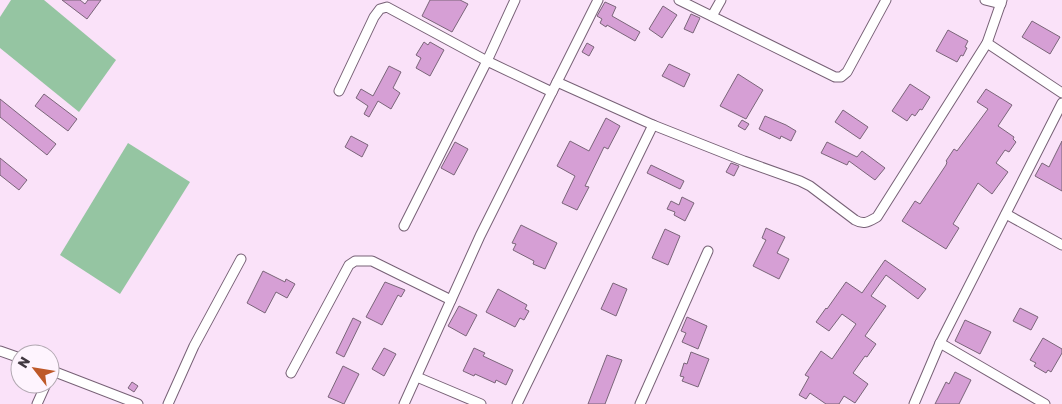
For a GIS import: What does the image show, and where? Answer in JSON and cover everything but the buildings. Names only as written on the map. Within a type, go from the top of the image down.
[{"type":"street","points":[[404,226],[487,61],[515,0]]},
{"type":"street","points":[[404,404],[480,236],[598,0]]},
{"type":"street","points":[[679,0],[835,77],[841,77],[846,72],[886,0]]},
{"type":"street","points":[[712,16],[721,0]]},
{"type":"street","points":[[557,82],[653,125],[800,181],[810,186],[855,220],[860,223],[867,223],[877,217],[987,43],[1001,2],[985,0]]},
{"type":"street","points":[[339,91],[374,16],[380,9],[387,7],[487,61],[552,92]]},
{"type":"street","points":[[987,43],[1062,94]]},
{"type":"street","points":[[914,404],[940,343],[1062,103]]},
{"type":"street","points":[[518,404],[653,125]]},
{"type":"street","points":[[1006,214],[1062,245]]},
{"type":"street","points":[[640,404],[708,251]]},
{"type":"street","points":[[168,404],[194,346],[240,259]]},
{"type":"street","points":[[291,373],[349,265],[355,261],[372,261],[451,300]]},
{"type":"street","points":[[940,343],[1045,404]]},
{"type":"street","points":[[60,375],[138,404]]},
{"type":"street","points":[[417,377],[482,404]]},
{"type":"green space","points":[[11,0],[44,0],[116,60],[79,112],[0,48],[0,17]]},
{"type":"green space","points":[[128,143],[190,182],[120,294],[60,255]]}]
